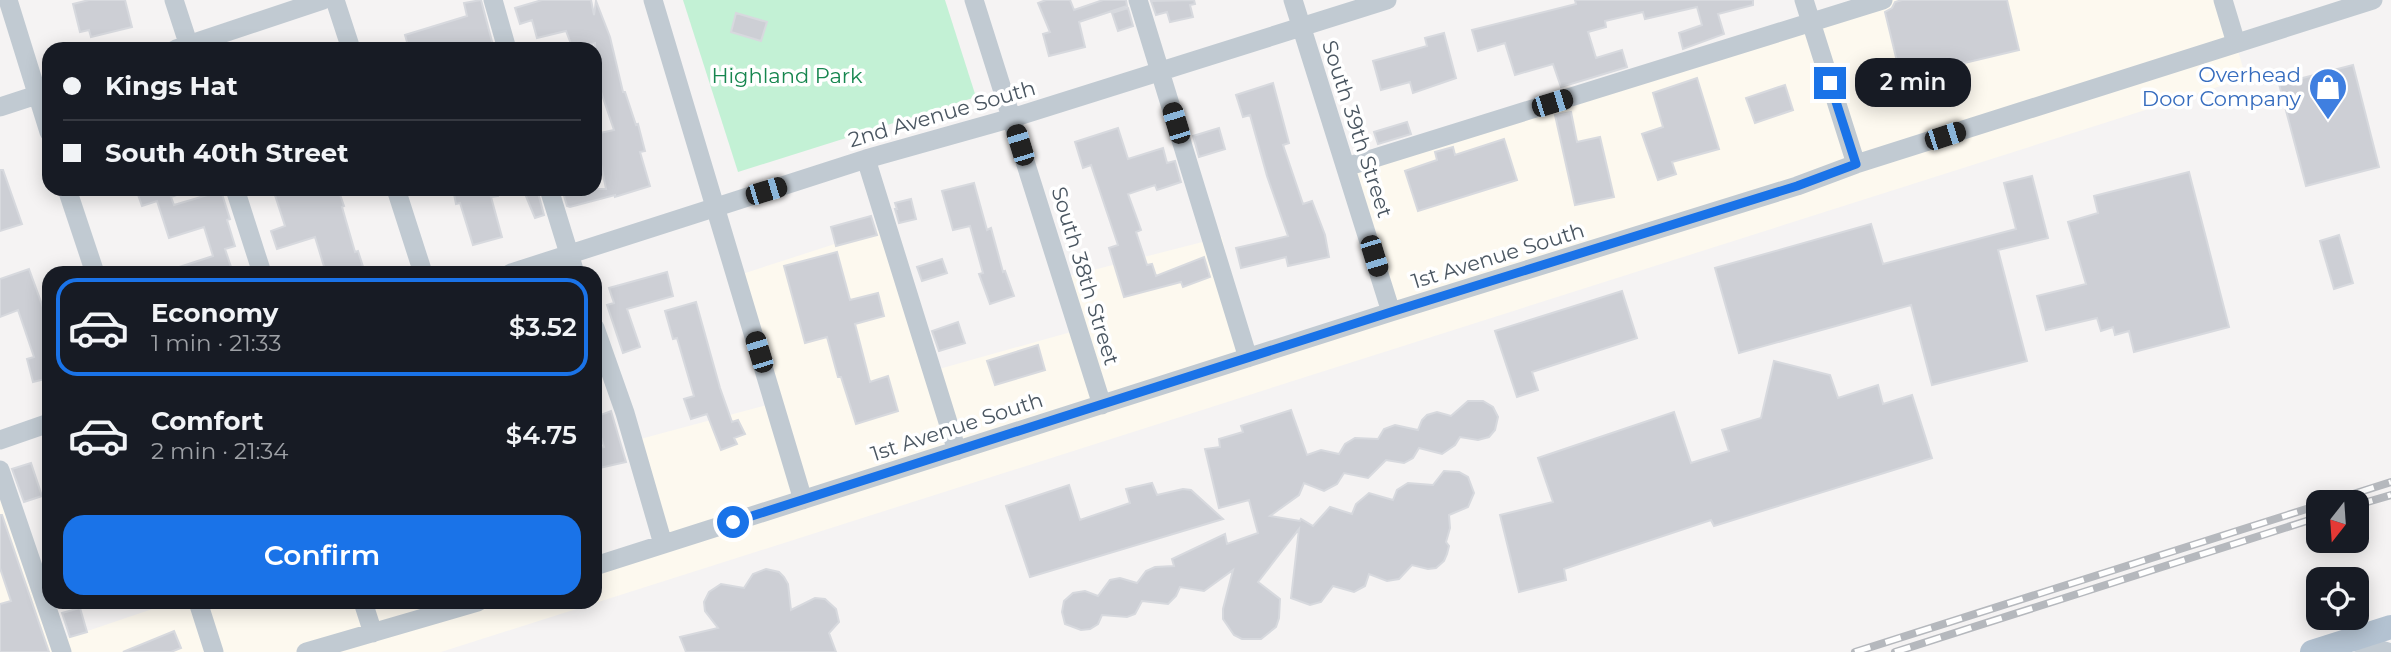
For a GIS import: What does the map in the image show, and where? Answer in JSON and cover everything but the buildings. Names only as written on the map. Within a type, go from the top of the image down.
[{"type":"main road","points":[[2312,652],[2391,627]]},
{"type":"street","points":[[8,0],[42,90]]},
{"type":"street","points":[[174,0],[184,42]]},
{"type":"street","points":[[202,42],[323,0]]},
{"type":"street","points":[[335,0],[349,42]]},
{"type":"street","points":[[493,0],[506,42]]},
{"type":"street","points":[[653,0],[803,500]]},
{"type":"street","name":"South 38th Street","points":[[974,0],[1102,405]]},
{"type":"street","points":[[1138,0],[1248,358]]},
{"type":"street","name":"South 39th Street","points":[[1293,0],[1391,312]]},
{"type":"street","name":"2nd Avenue South","points":[[572,264],[716,207],[866,159],[1012,118],[1387,0]]},
{"type":"street","points":[[1804,0],[1856,164]]},
{"type":"street","points":[[1346,167],[1883,0]]},
{"type":"street","points":[[2223,0],[2236,43]]},
{"type":"street","name":"1st Avenue South","points":[[602,564],[1391,312],[1797,186],[1856,164],[2373,0]]},
{"type":"street","points":[[0,107],[42,93]]},
{"type":"street","points":[[866,159],[957,451]]},
{"type":"street","points":[[69,196],[93,266]]},
{"type":"street","points":[[237,196],[260,266]]},
{"type":"street","points":[[398,196],[421,266]]},
{"type":"street","points":[[551,196],[572,264]]},
{"type":"street","points":[[602,348],[625,413],[663,544]]},
{"type":"street","points":[[0,440],[42,425]]},
{"type":"street","points":[[0,470],[42,593]]},
{"type":"street","points":[[47,609],[62,652]]},
{"type":"street","points":[[200,609],[214,652]]},
{"type":"street","points":[[365,609],[373,633]]},
{"type":"street","points":[[306,652],[454,609]]},
{"type":"street","points":[[2349,640],[2388,652]]},
{"type":"shaded area","points":[[1878,0],[2223,0],[2246,78],[602,601],[602,564],[663,544],[633,441],[774,403],[736,276],[887,227],[932,371],[1078,330],[1062,278],[1222,237],[1248,358],[1391,312],[1346,167]]},
{"type":"shaded area","points":[[0,470],[42,594],[42,609],[47,609],[58,641],[152,609],[576,609],[441,652],[0,652]]},
{"type":"green space","name":"Highland Park","points":[[683,0],[945,0],[976,97],[738,172]]},
{"type":"railway","points":[[2366,490],[2391,482]]},
{"type":"railway","points":[[2370,501],[2391,495]]},
{"type":"railway","points":[[1855,652],[2306,509]]},
{"type":"railway","points":[[1895,652],[2306,521]]},
{"type":"place","name":"Overhead Door Company","points":[[2328,121]]},
{"type":"route","points":[[733,522],[1391,312],[1797,186],[1856,164],[1830,83]]}]
